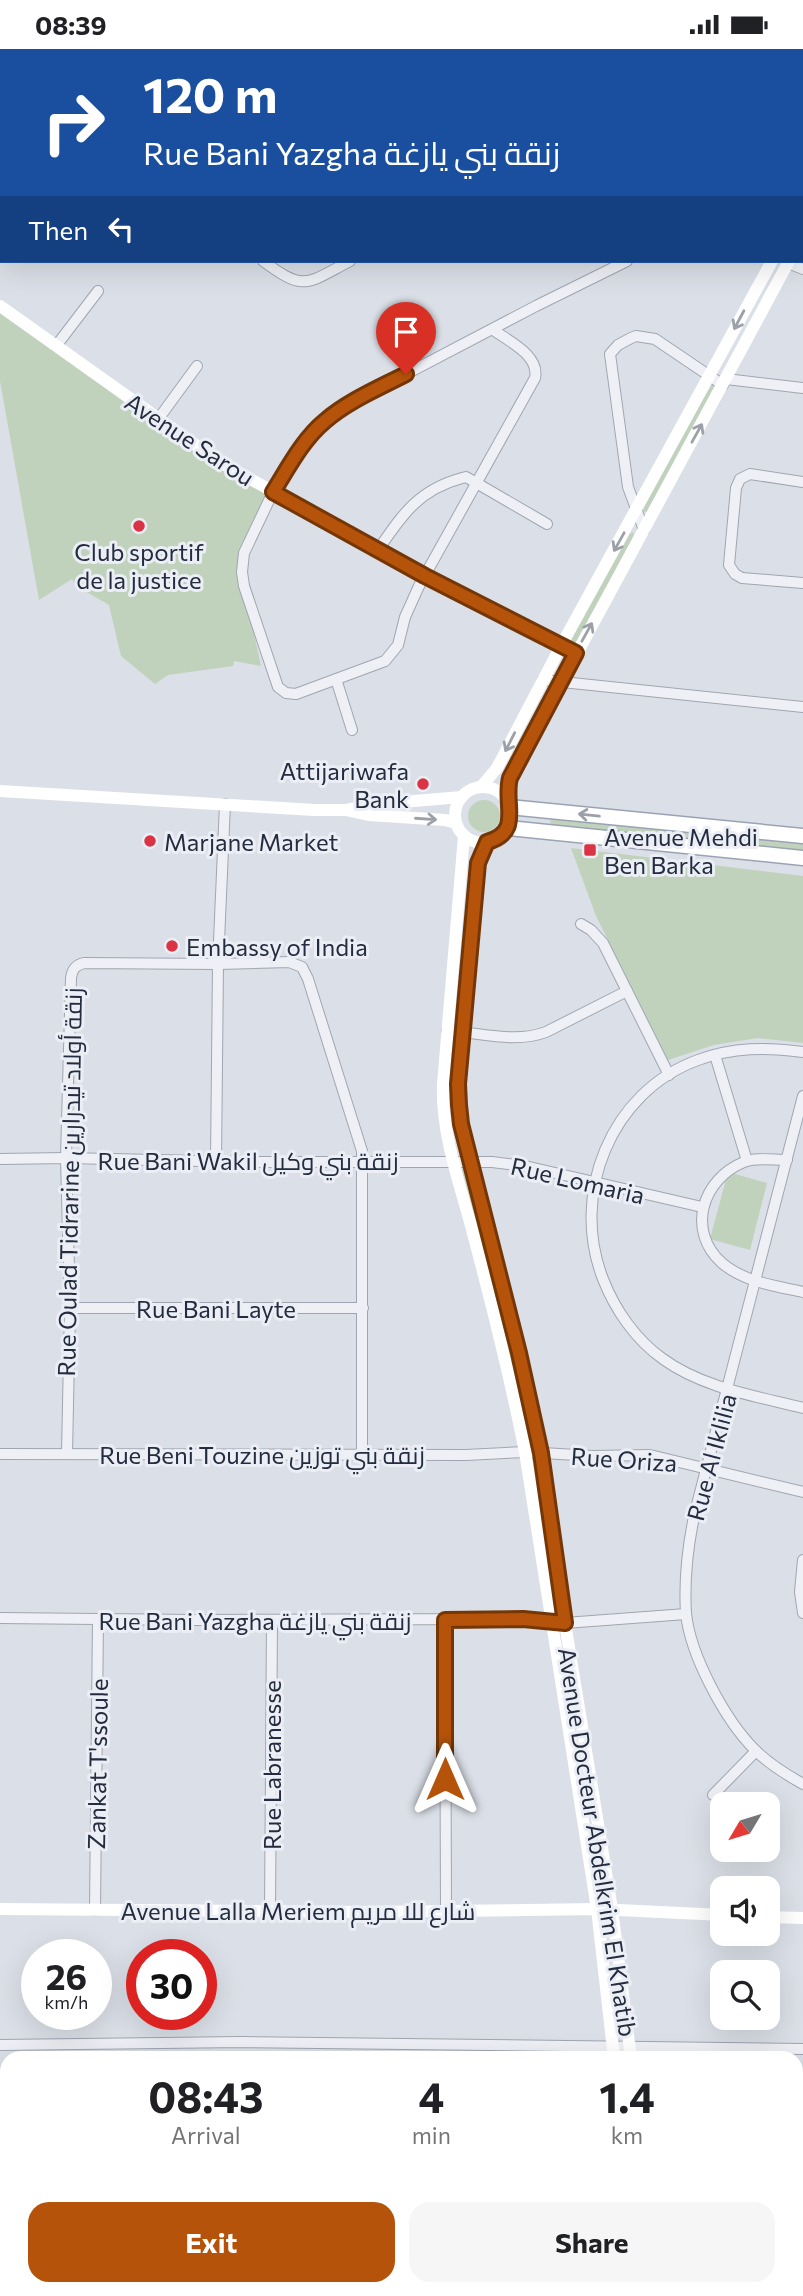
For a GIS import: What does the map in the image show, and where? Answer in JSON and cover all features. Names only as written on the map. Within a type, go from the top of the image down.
[{"type":"main road","points":[[771,263],[497,768],[481,787],[462,797],[456,810],[456,823],[464,836],[479,843],[487,842],[499,838],[508,828],[510,778],[788,263]]},
{"type":"main road","name":"Avenue Sarou","points":[[0,306],[218,461],[425,576],[576,653]]},
{"type":"main road","points":[[481,787],[497,791],[509,806],[803,836]]},
{"type":"main road","points":[[0,791],[296,810],[346,810],[385,803],[462,797]]},
{"type":"main road","points":[[346,810],[369,815],[437,819],[456,823]]},
{"type":"main road","points":[[508,828],[803,858]]},
{"type":"main road","name":"Avenue Docteur Abdelkrim El Khatib","points":[[464,836],[463,877],[447,1031],[443,1104],[454,1161],[500,1336],[525,1452],[597,1909],[614,2051]]},
{"type":"main road","name":"Avenue Docteur Abdelkrim El Khatib","points":[[487,842],[476,870],[458,1084],[461,1124],[517,1345],[541,1453],[565,1623],[612,1909],[630,2051]]},
{"type":"main road","name":"Avenue Lalla Meriem شارع للا مريم","points":[[0,1909],[612,1909],[710,1914]]},
{"type":"main road","points":[[780,1917],[803,1918]]},
{"type":"street","points":[[267,263],[283,276],[299,282],[321,276],[346,263]]},
{"type":"street","points":[[492,329],[529,356],[536,372],[532,384],[410,605],[398,645],[384,661],[296,694],[281,690],[246,592],[242,572],[244,553],[273,492],[305,443],[325,420],[352,403],[492,329],[623,263]]},
{"type":"street","points":[[56,346],[98,291]]},
{"type":"street","points":[[644,530],[628,487],[610,354],[618,345],[636,336],[655,339],[709,377],[724,382],[803,388]]},
{"type":"street","points":[[159,418],[197,366]]},
{"type":"street","points":[[803,482],[750,474],[738,481],[729,565],[735,574],[742,578],[803,583]]},
{"type":"street","points":[[378,550],[413,503],[457,479],[467,477],[547,524]]},
{"type":"street","points":[[336,679],[352,730]]},
{"type":"street","points":[[543,680],[803,707]]},
{"type":"street","points":[[216,1162],[218,964],[225,804]]},
{"type":"street","points":[[581,925],[592,930],[603,943],[669,1075]]},
{"type":"street","name":"Rue Oulad Tidrarine زنقة أولاد تيدرارين","points":[[67,1453],[69,1308],[66,1158],[71,978],[75,967],[83,963],[289,962],[302,967],[308,979],[357,1130],[362,1162],[362,1455]]},
{"type":"street","points":[[447,1031],[519,1038],[539,1035],[627,991]]},
{"type":"street","points":[[803,1052],[763,1048],[715,1055],[690,1063],[669,1075],[647,1091],[619,1124],[604,1151],[593,1183],[590,1203],[592,1241],[597,1265],[608,1292],[635,1333],[662,1359],[693,1376],[729,1389],[803,1408]]},
{"type":"street","points":[[715,1055],[747,1161]]},
{"type":"street","name":"Rue Al Iklilia","points":[[803,1096],[691,1537],[686,1614],[699,1659],[725,1711],[756,1751],[803,1784]]},
{"type":"street","name":"Rue Bani Wakil زنقة بني وكيل","points":[[0,1159],[454,1161]]},
{"type":"street","points":[[787,1160],[747,1161],[722,1176],[710,1190],[702,1207],[704,1231],[715,1256],[730,1269],[755,1281],[803,1292]]},
{"type":"street","name":"Rue Lomaria","points":[[454,1161],[511,1164],[702,1207]]},
{"type":"street","name":"Rue Bani Layte","points":[[69,1308],[363,1308]]},
{"type":"street","name":"Rue Oriza","points":[[525,1452],[594,1456],[650,1455],[803,1492]]},
{"type":"street","name":"Rue Beni Touzine زنقة بني توزين","points":[[0,1454],[466,1455],[525,1452]]},
{"type":"street","points":[[803,1560],[800,1592],[803,1613]]},
{"type":"street","name":"Rue Bani Yazgha زنقة بني يازغة","points":[[0,1618],[523,1619],[565,1623],[686,1614]]},
{"type":"street","name":"Zankat T'ssoule","points":[[95,1910],[98,1619]]},
{"type":"street","name":"Rue Labranesse","points":[[270,1910],[272,1620]]},
{"type":"street","points":[[445,1620],[446,1911]]},
{"type":"street","points":[[716,1792],[756,1751]]},
{"type":"street","points":[[0,2045],[254,2042],[578,2051]]},
{"type":"street","points":[[688,2051],[803,2049]]},
{"type":"green space","name":"Club sportif de la justice","points":[[0,313],[266,494],[238,559],[261,666],[234,661],[233,666],[168,675],[155,684],[121,656],[109,605],[76,586],[72,579],[39,600],[0,381]]},
{"type":"green space","points":[[711,385],[716,386],[648,511],[644,512],[643,509]]},
{"type":"green space","points":[[633,532],[634,537],[574,645],[570,644],[630,534]]},
{"type":"green space","points":[[484,800],[495,805],[500,816],[495,827],[484,832],[473,827],[468,816],[473,805]]},
{"type":"green space","points":[[551,817],[709,832],[708,843],[550,827]]},
{"type":"green space","points":[[729,834],[803,841],[803,852],[728,844]]},
{"type":"green space","points":[[571,848],[803,876],[803,1043],[758,1038],[714,1045],[668,1060],[596,916]]},
{"type":"green space","points":[[464,1166],[506,1318],[534,1445],[531,1447],[462,1169]]},
{"type":"green space","points":[[728,1172],[767,1183],[750,1250],[710,1239]]},
{"type":"place","name":"Club sportif de la justice","points":[[139,526]]},
{"type":"place","name":"Attijariwafa Bank","points":[[423,784]]},
{"type":"place","name":"Marjane Market","points":[[150,841]]},
{"type":"place","name":"Avenue Mehdi Ben Barka","points":[[590,850]]},
{"type":"place","name":"Embassy of India","points":[[172,946]]},
{"type":"route","points":[[406,374],[325,420],[305,443],[273,492],[425,576],[576,653],[510,778],[507,795],[510,813],[508,828],[499,838],[487,842],[478,863],[458,1084],[461,1124],[529,1393],[541,1453],[565,1623],[523,1619],[445,1620],[445,1779]]}]
